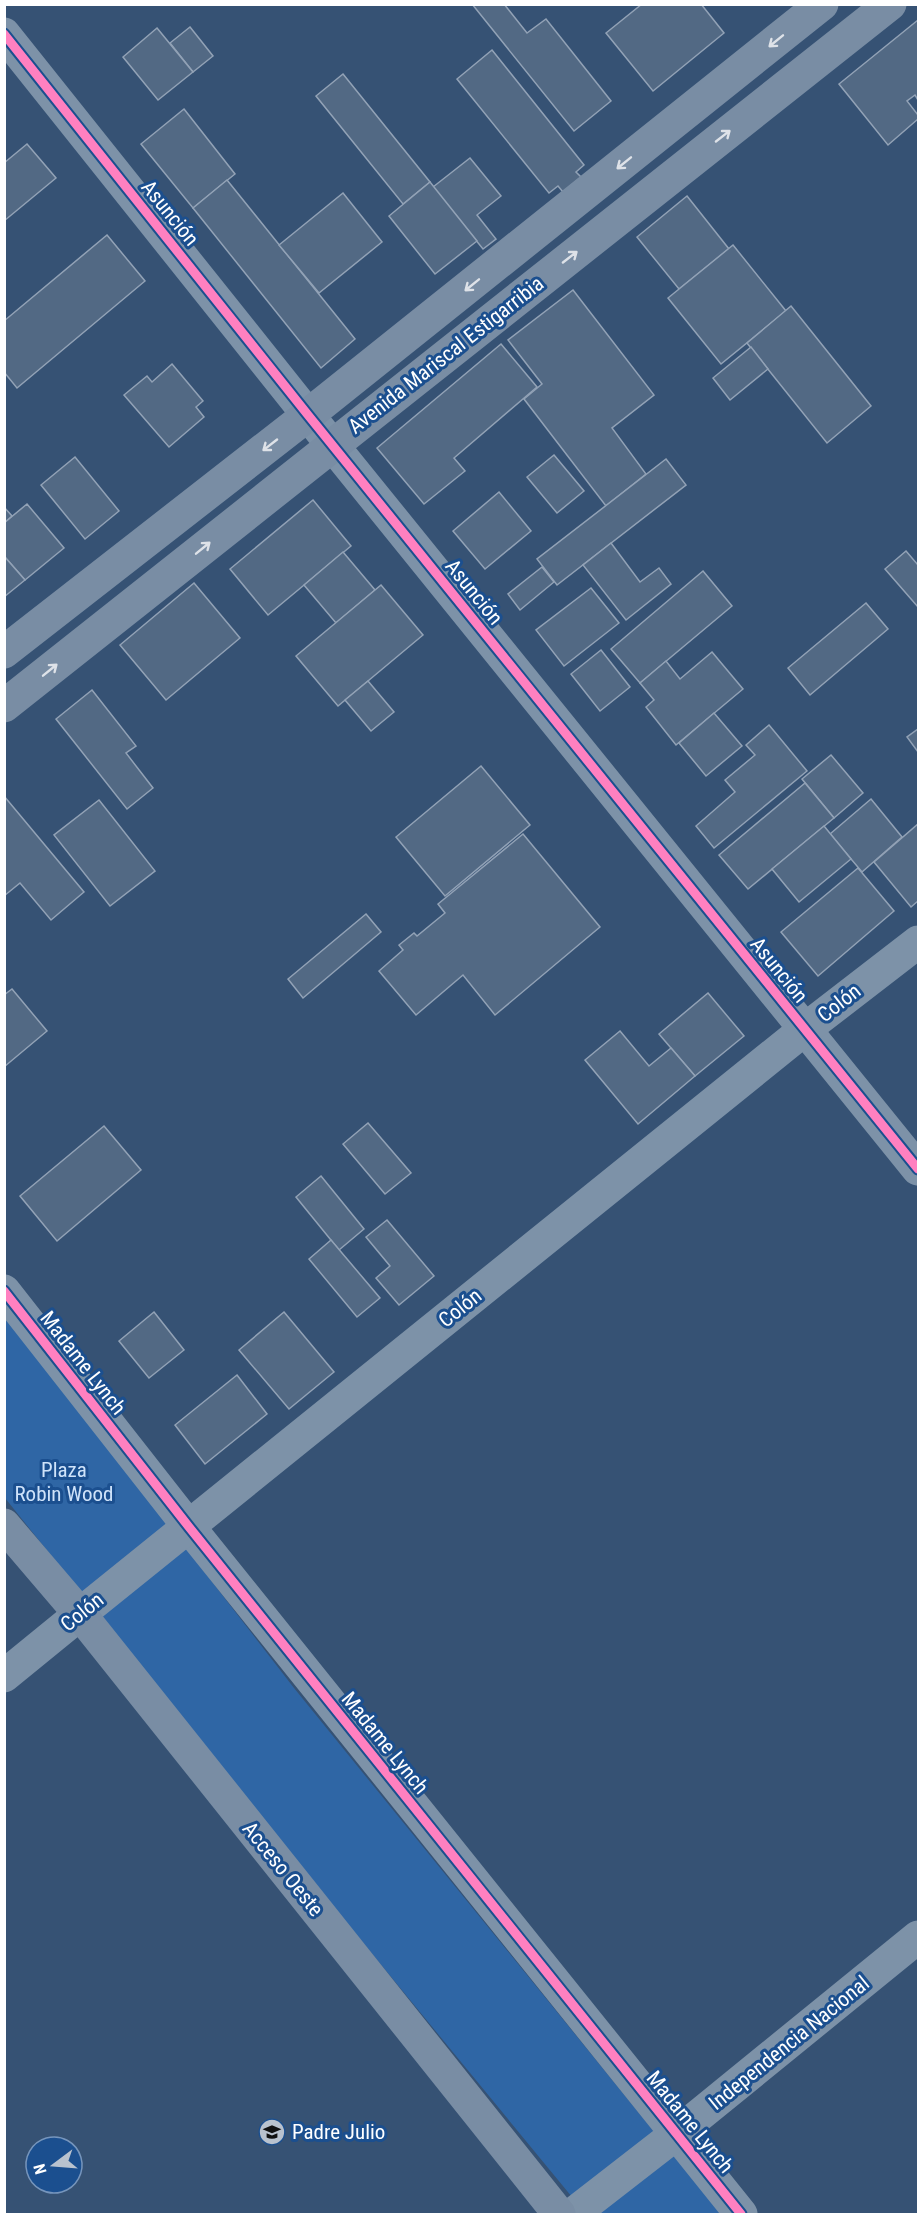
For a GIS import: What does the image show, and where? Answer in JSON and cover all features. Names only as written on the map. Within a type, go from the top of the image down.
[{"type":"main road","name":"Avenida Mariscal Estigarribia","points":[[4,652],[308,416],[822,4]]},
{"type":"main road","name":"Avenida Mariscal Estigarribia","points":[[4,706],[890,4]]},
{"type":"main road","name":"Acceso Oeste","points":[[4,1525],[80,1614],[559,2214]]},
{"type":"street","name":"Asunción","points":[[4,34],[308,416],[918,1169]]},
{"type":"street","name":"Colón","points":[[4,1676],[804,1030],[918,942]]},
{"type":"street","name":"Madame Lynch","points":[[4,1292],[189,1527],[741,2214]]},
{"type":"street","name":"Independencia Nacional","points":[[573,2214],[676,2134],[918,1937]]},
{"type":"green space","name":"Plaza Robin Wood","points":[[4,1312],[294,1688],[721,2214],[586,2214],[304,1871],[5,1498]]},
{"type":"building","points":[[472,4],[504,4],[527,33],[546,19],[611,101],[574,131]]},
{"type":"building","points":[[642,4],[701,4],[724,33],[653,91],[606,33]]},
{"type":"building","points":[[918,20],[918,100],[915,95],[907,101],[918,115],[918,119],[888,145],[839,84]]},
{"type":"building","points":[[190,27],[213,56],[193,72],[170,43]]},
{"type":"building","points":[[157,28],[193,72],[158,100],[123,57]]},
{"type":"building","points":[[492,50],[584,165],[576,172],[581,177],[563,192],[558,186],[549,193],[457,79]]},
{"type":"building","points":[[343,74],[430,182],[403,204],[316,96]]},
{"type":"building","points":[[184,109],[235,174],[193,208],[141,144]]},
{"type":"building","points":[[27,144],[56,178],[4,221],[4,163]]},
{"type":"building","points":[[470,158],[501,196],[477,215],[496,239],[483,249],[433,187]]},
{"type":"building","points":[[227,180],[355,339],[321,368],[193,208]]},
{"type":"building","points":[[430,182],[477,241],[435,274],[389,216]]},
{"type":"building","points":[[343,193],[382,242],[319,293],[279,245]]},
{"type":"building","points":[[687,196],[729,249],[679,289],[637,237]]},
{"type":"building","points":[[107,235],[145,281],[17,388],[4,372],[4,321]]},
{"type":"building","points":[[733,245],[786,311],[721,364],[668,298]]},
{"type":"building","points":[[573,290],[654,395],[612,428],[646,474],[606,506],[524,399],[542,384],[508,340]]},
{"type":"building","points":[[791,306],[871,406],[827,443],[747,343]]},
{"type":"building","points":[[501,344],[537,387],[454,458],[465,471],[424,504],[377,448]]},
{"type":"building","points":[[751,347],[768,369],[730,400],[713,378]]},
{"type":"building","points":[[172,364],[203,401],[196,407],[204,417],[169,447],[124,395],[147,376],[152,382]]},
{"type":"building","points":[[554,455],[584,491],[557,513],[527,477]]},
{"type":"building","points":[[75,457],[119,511],[85,539],[41,485]]},
{"type":"building","points":[[666,459],[686,485],[557,585],[537,559]]},
{"type":"building","points":[[499,492],[531,531],[485,569],[453,531]]},
{"type":"building","points":[[313,500],[351,546],[268,615],[230,569]]},
{"type":"building","points":[[27,504],[64,548],[25,580],[4,556],[4,523]]},
{"type":"building","points":[[4,507],[12,516],[4,523]]},
{"type":"building","points":[[611,543],[640,582],[659,568],[671,584],[626,620],[583,565]]},
{"type":"building","points":[[906,551],[918,565],[918,607],[885,569]]},
{"type":"building","points":[[343,552],[375,590],[336,623],[304,585]]},
{"type":"building","points":[[4,556],[25,580],[4,597]]},
{"type":"building","points":[[542,567],[554,582],[520,610],[508,594]]},
{"type":"building","points":[[703,571],[732,606],[640,683],[611,649]]},
{"type":"building","points":[[194,583],[240,638],[166,700],[120,645]]},
{"type":"building","points":[[381,585],[423,635],[338,706],[296,656]]},
{"type":"building","points":[[591,588],[619,623],[564,666],[536,630]]},
{"type":"building","points":[[866,603],[888,629],[810,695],[788,668]]},
{"type":"building","points":[[601,650],[630,687],[600,711],[571,674]]},
{"type":"building","points":[[712,652],[743,689],[676,745],[646,707],[654,700],[640,683],[666,661],[680,679]]},
{"type":"building","points":[[368,681],[394,712],[371,731],[345,700]]},
{"type":"building","points":[[92,690],[136,746],[126,753],[153,788],[127,809],[56,719]]},
{"type":"building","points":[[714,713],[742,746],[706,776],[679,743]]},
{"type":"building","points":[[769,725],[807,771],[714,848],[696,826],[735,792],[725,780],[755,755],[746,745]]},
{"type":"building","points":[[918,729],[918,752],[907,737]]},
{"type":"building","points":[[831,755],[863,793],[834,818],[802,779]]},
{"type":"building","points":[[481,766],[530,825],[445,896],[396,837]]},
{"type":"building","points":[[805,783],[834,818],[748,889],[719,855]]},
{"type":"building","points":[[4,796],[84,892],[51,920],[20,883],[4,896]]},
{"type":"building","points":[[871,799],[902,837],[862,872],[830,834]]},
{"type":"building","points":[[99,800],[155,871],[110,906],[54,835]]},
{"type":"building","points":[[918,824],[918,901],[911,907],[874,862]]},
{"type":"building","points":[[824,826],[851,859],[799,902],[772,869]]},
{"type":"building","points":[[523,834],[600,927],[495,1015],[463,975],[416,1015],[379,971],[403,950],[399,945],[414,933],[417,936],[445,913],[438,904]]},
{"type":"building","points":[[858,868],[894,911],[818,976],[781,932]]},
{"type":"building","points":[[366,914],[381,932],[303,998],[288,979]]},
{"type":"building","points":[[12,989],[47,1031],[4,1067],[4,995]]},
{"type":"building","points":[[708,993],[744,1036],[695,1076],[659,1034]]},
{"type":"building","points":[[620,1031],[649,1066],[671,1048],[695,1076],[638,1124],[585,1060]]},
{"type":"building","points":[[368,1123],[411,1173],[385,1194],[343,1144]]},
{"type":"building","points":[[104,1126],[141,1170],[57,1241],[20,1196]]},
{"type":"building","points":[[321,1176],[364,1229],[339,1250],[296,1197]]},
{"type":"building","points":[[387,1220],[434,1276],[399,1305],[376,1278],[390,1266],[366,1237]]},
{"type":"building","points":[[331,1240],[380,1298],[357,1317],[309,1259]]},
{"type":"building","points":[[154,1312],[184,1350],[149,1378],[119,1341]]},
{"type":"building","points":[[284,1312],[334,1372],[289,1409],[239,1350]]},
{"type":"building","points":[[237,1375],[267,1414],[205,1464],[175,1425]]},
{"type":"cycle path","points":[[4,34],[308,415],[918,1169]]},
{"type":"cycle path","points":[[4,1291],[189,1527],[741,2214]]},
{"type":"place","name":"Padre Julio","points":[[272,2132]]}]
